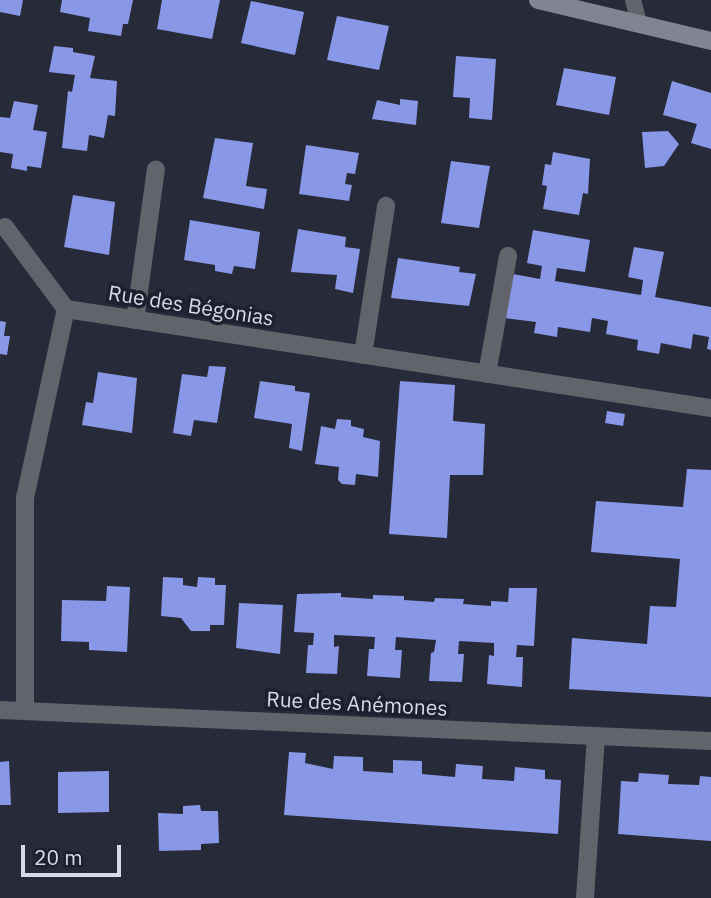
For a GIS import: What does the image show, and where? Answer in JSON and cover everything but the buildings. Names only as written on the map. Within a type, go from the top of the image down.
[{"type":"main road","points":[[538,0],[711,41]]},
{"type":"street","points":[[135,320],[156,169]]},
{"type":"street","points":[[363,355],[386,206]]},
{"type":"street","points":[[5,227],[66,309],[25,498],[24,711]]},
{"type":"street","points":[[487,374],[508,256]]},
{"type":"street","name":"Rue des Bégonias","points":[[66,309],[711,408]]},
{"type":"street","name":"Rue des Anémones","points":[[0,710],[711,741]]},
{"type":"street","points":[[584,898],[596,736]]},
{"type":"lane","points":[[633,0],[639,23]]}]
